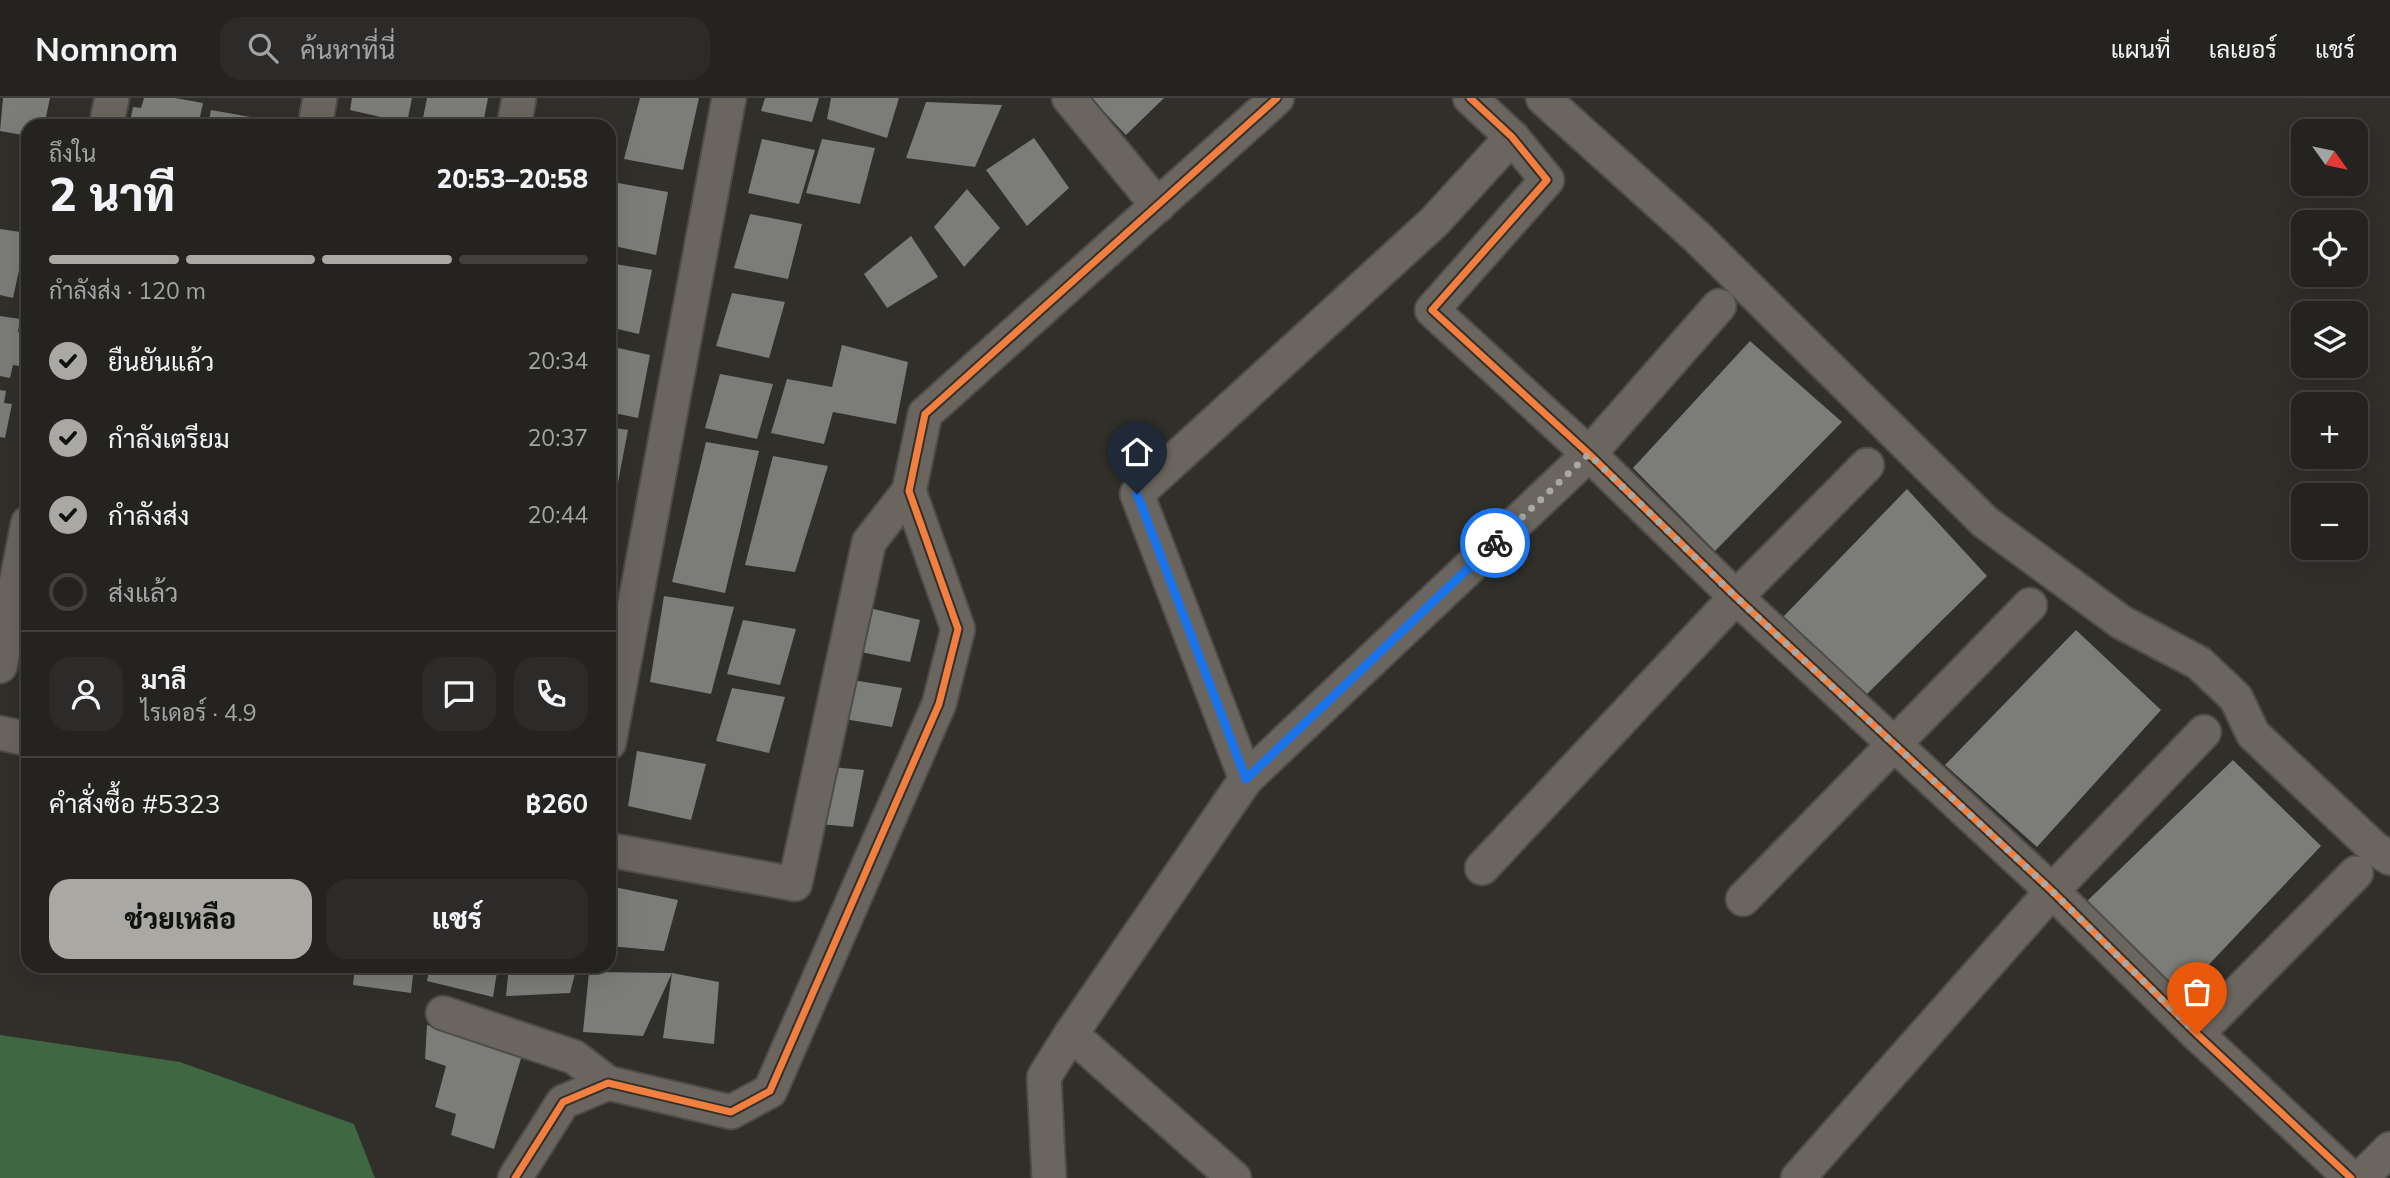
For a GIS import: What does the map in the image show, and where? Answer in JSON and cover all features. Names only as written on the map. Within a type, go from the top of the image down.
[{"type":"street","points":[[107,119],[111,98]]},
{"type":"street","points":[[316,119],[320,98]]},
{"type":"street","points":[[515,119],[519,98]]},
{"type":"street","points":[[616,705],[729,98]]},
{"type":"street","points":[[1069,98],[1158,206]]},
{"type":"street","points":[[616,851],[795,884],[869,542],[909,491],[925,414],[1277,98]]},
{"type":"street","points":[[1469,98],[1512,137],[1548,180],[1432,310],[1589,454],[1736,597],[2052,891],[2197,1034],[2351,1178]]},
{"type":"street","points":[[1543,98],[1698,237],[1985,522],[2121,622],[2199,663],[2236,698],[2253,734],[2375,849],[2390,858]]},
{"type":"street","points":[[1246,779],[1137,494],[1434,222],[1512,137]]},
{"type":"street","points":[[1049,1178],[1044,1077],[1246,779],[1589,454],[1719,306]]},
{"type":"street","points":[[1482,868],[1736,597],[1867,465]]},
{"type":"street","points":[[443,1013],[573,1057],[608,1083],[731,1112],[770,1091],[939,704],[958,629],[909,491]]},
{"type":"street","points":[[0,666],[21,559]]},
{"type":"street","points":[[1743,899],[2030,605]]},
{"type":"street","points":[[1798,1178],[2052,891],[2204,732]]},
{"type":"street","points":[[0,733],[21,738]]},
{"type":"street","points":[[2197,1034],[2356,873]]},
{"type":"street","points":[[1071,1034],[1234,1178]]},
{"type":"street","points":[[514,1178],[563,1102],[608,1083]]},
{"type":"street","points":[[2361,1178],[2390,1149]]},
{"type":"shaded area","points":[[0,1035],[180,1062],[354,1124],[375,1178],[0,1178]]},
{"type":"building","points":[[3,98],[50,98],[46,119],[21,119],[21,135],[0,131]]},
{"type":"building","points":[[144,98],[175,98],[203,103],[200,119],[130,119],[133,107],[141,108]]},
{"type":"building","points":[[352,98],[412,98],[408,119],[389,119],[350,110]]},
{"type":"building","points":[[427,98],[488,98],[484,119],[423,119]]},
{"type":"building","points":[[640,98],[699,98],[683,170],[624,159]]},
{"type":"building","points":[[765,98],[819,98],[812,122],[761,111]]},
{"type":"building","points":[[831,98],[899,98],[887,138],[827,119]]},
{"type":"building","points":[[1091,98],[1164,98],[1126,135]]},
{"type":"building","points":[[926,102],[1002,105],[975,167],[906,158]]},
{"type":"building","points":[[211,110],[262,119],[209,119]]},
{"type":"building","points":[[1034,138],[1069,188],[1027,226],[986,170]]},
{"type":"building","points":[[762,139],[815,150],[799,204],[748,193]]},
{"type":"building","points":[[822,139],[875,148],[860,204],[806,193]]},
{"type":"building","points":[[618,183],[668,192],[656,255],[616,246]]},
{"type":"building","points":[[967,189],[1000,228],[964,267],[934,227]]},
{"type":"building","points":[[750,214],[802,224],[788,279],[734,268]]},
{"type":"building","points":[[0,229],[21,232],[21,261],[13,298],[0,295]]},
{"type":"building","points":[[911,236],[938,277],[887,308],[864,274]]},
{"type":"building","points":[[616,264],[652,270],[639,334],[616,329]]},
{"type":"building","points":[[732,293],[785,302],[769,358],[716,346]]},
{"type":"building","points":[[0,316],[20,319],[19,366],[13,365],[10,378],[0,376]]},
{"type":"building","points":[[1750,341],[1842,422],[1715,551],[1633,468]]},
{"type":"building","points":[[842,345],[908,362],[896,424],[833,412],[824,444],[771,433],[787,379],[832,387]]},
{"type":"building","points":[[616,348],[650,355],[638,418],[616,413]]},
{"type":"building","points":[[720,374],[773,384],[757,439],[705,428]]},
{"type":"building","points":[[0,390],[6,391],[4,403],[12,404],[5,438],[0,437]]},
{"type":"building","points":[[616,428],[628,430],[616,493]]},
{"type":"building","points":[[706,442],[759,451],[725,593],[672,582]]},
{"type":"building","points":[[773,456],[828,466],[795,572],[745,565]]},
{"type":"building","points":[[1907,489],[1987,576],[1866,695],[1782,618]]},
{"type":"building","points":[[664,596],[734,607],[711,694],[650,682]]},
{"type":"building","points":[[861,606],[920,620],[910,662],[846,649]]},
{"type":"building","points":[[743,620],[796,629],[780,685],[727,674]]},
{"type":"building","points":[[2076,630],[2161,710],[2037,847],[1945,765]]},
{"type":"building","points":[[840,678],[902,688],[892,727],[832,717]]},
{"type":"building","points":[[732,688],[785,697],[769,753],[716,741]]},
{"type":"building","points":[[637,751],[706,764],[691,820],[628,806]]},
{"type":"building","points":[[2233,760],[2321,846],[2181,994],[2083,905]]},
{"type":"building","points":[[821,766],[864,770],[853,827],[808,823]]},
{"type":"building","points":[[616,887],[678,900],[664,951],[616,947]]},
{"type":"building","points":[[354,973],[413,973],[411,993],[353,985]]},
{"type":"building","points":[[429,973],[497,973],[493,997],[427,981]]},
{"type":"building","points":[[508,973],[575,973],[570,993],[506,996]]},
{"type":"building","points":[[589,973],[672,973],[643,1036],[583,1032]]},
{"type":"building","points":[[672,973],[719,982],[714,1044],[663,1038]]},
{"type":"building","points":[[427,1025],[522,1055],[494,1149],[451,1135],[456,1114],[435,1107],[446,1066],[425,1059]]},
{"type":"cycle path","points":[[515,1178],[563,1102],[608,1083],[731,1112],[770,1091],[939,704],[958,629],[909,491],[925,414],[1277,98]]},
{"type":"cycle path","points":[[1470,98],[1512,137],[1547,180],[1432,310],[1589,454],[1736,597],[2052,891],[2197,1034],[2351,1178]]},
{"type":"way so far","points":[[1495,543],[1589,454],[1736,597],[2052,891],[2197,1034]]},
{"type":"route","points":[[1137,494],[1246,779],[1495,543]]}]
